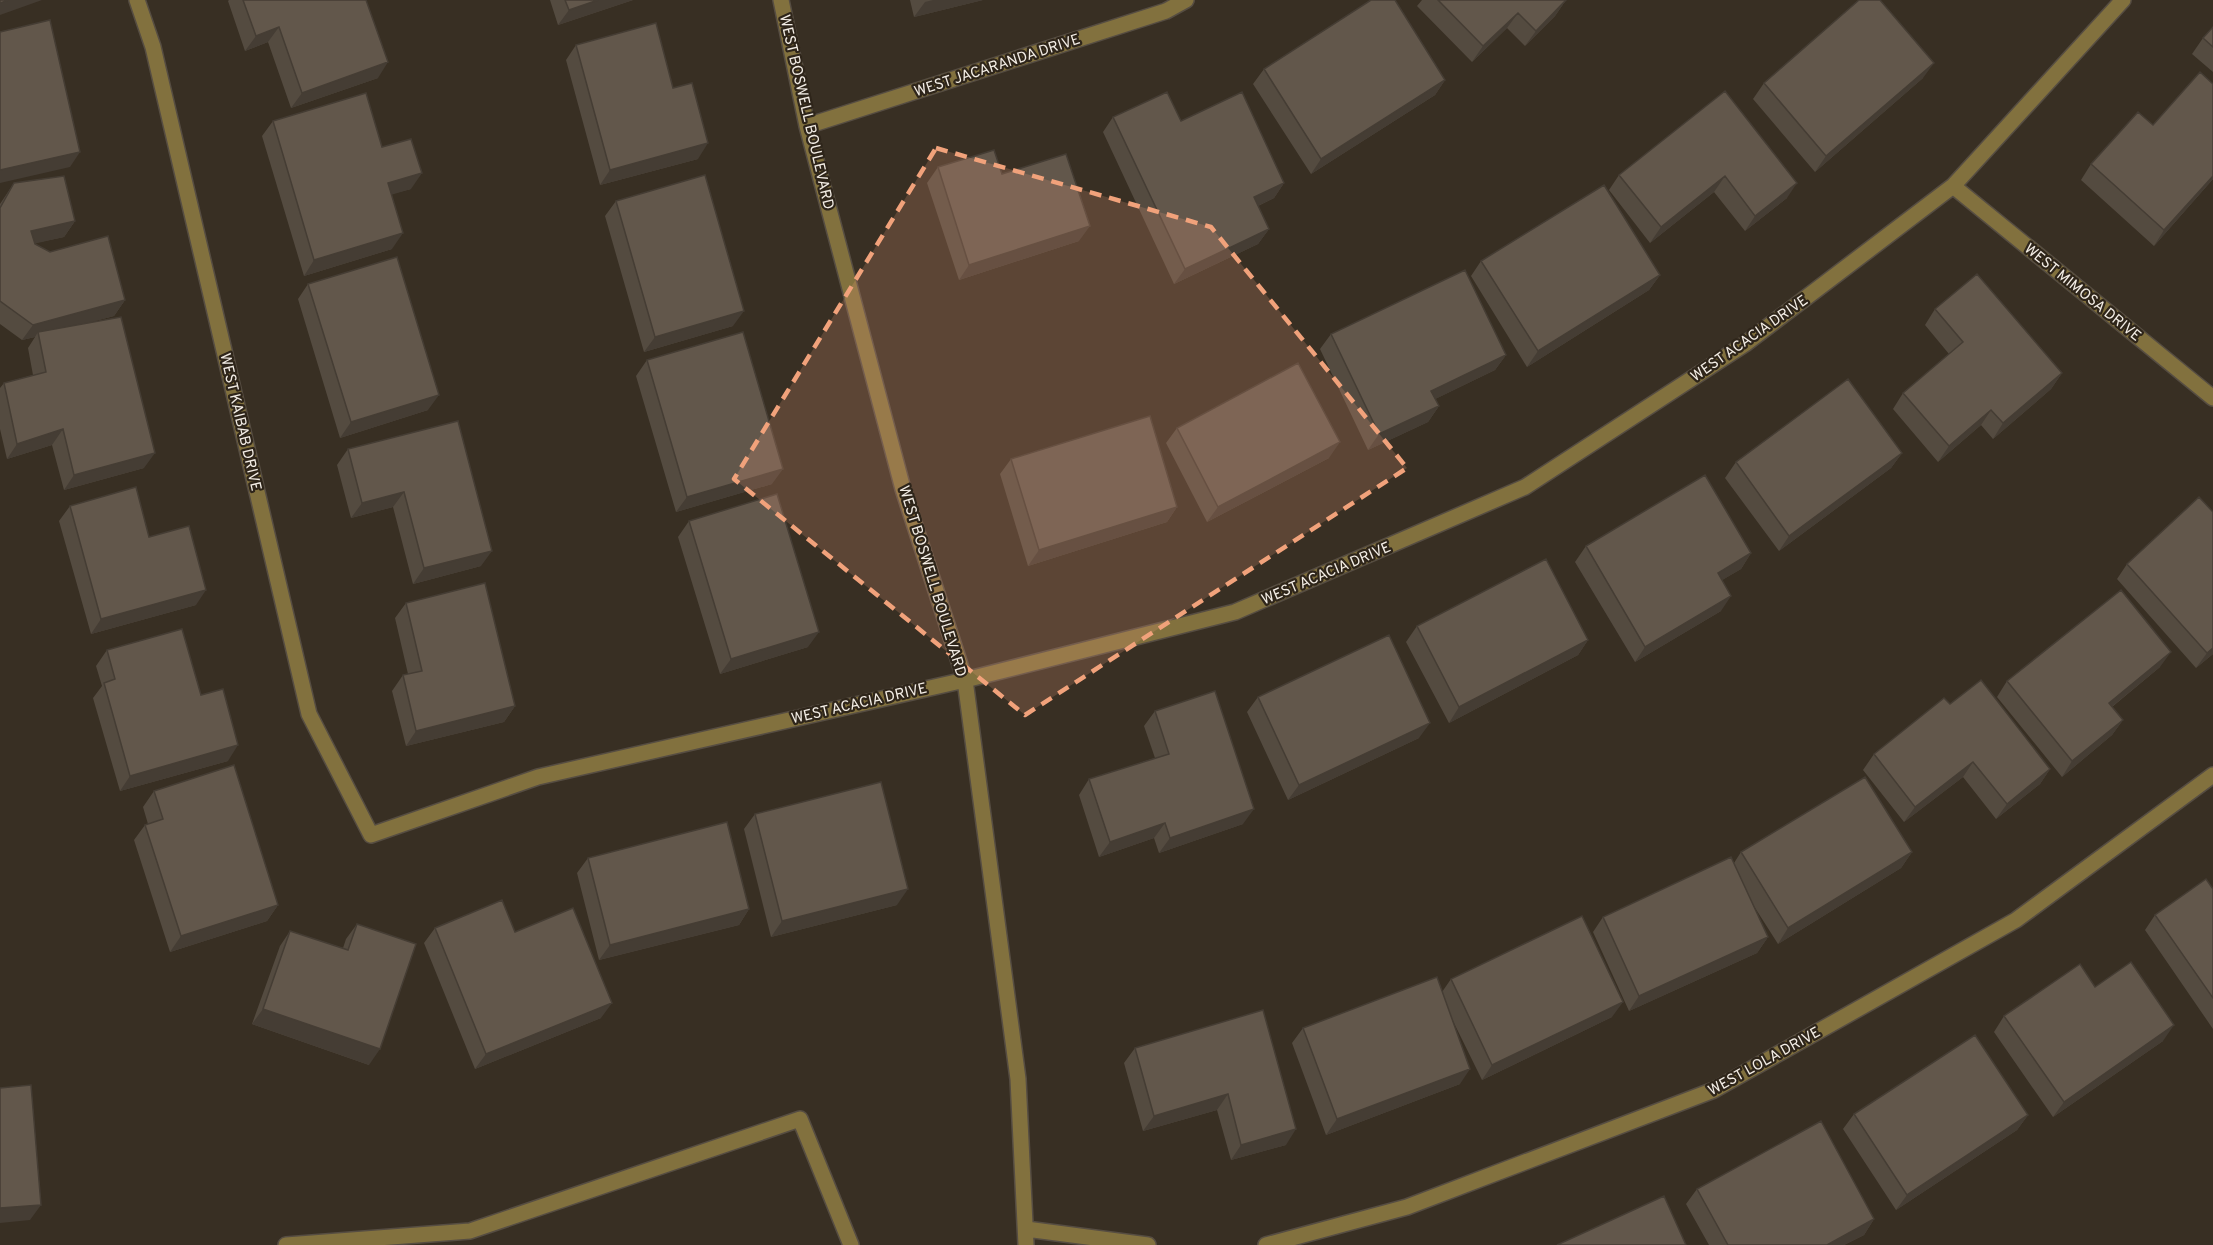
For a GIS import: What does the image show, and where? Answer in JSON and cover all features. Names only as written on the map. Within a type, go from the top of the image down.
[{"type":"street","name":"WEST KAIBAB DRIVE","points":[[137,0],[153,47],[309,714],[371,834]]},
{"type":"street","name":"WEST BOSWELL BOULEVARD","points":[[780,0],[807,126],[903,489],[965,680],[1018,1079],[1026,1237]]},
{"type":"street","name":"WEST JACARANDA DRIVE","points":[[807,126],[1166,11],[1186,0]]},
{"type":"street","name":"WEST ACACIA DRIVE","points":[[371,834],[538,777],[965,680],[1235,612],[1525,487],[1745,344],[1953,186],[2122,0]]},
{"type":"street","name":"WEST MIMOSA DRIVE","points":[[1953,186],[2213,398]]},
{"type":"street","name":"WEST LOLA DRIVE","points":[[1266,1245],[1407,1207],[1714,1090],[2016,920],[2213,775]]},
{"type":"street","points":[[286,1245],[452,1239],[800,1119],[851,1245]]},
{"type":"street","points":[[1026,1237],[1148,1245]]},
{"type":"highlighted area","points":[[936,148],[1211,227],[1407,468],[1025,715],[734,479]]},
{"type":"building","points":[[243,0],[366,0],[388,62],[302,93],[279,27],[256,36]]},
{"type":"building","points":[[565,0],[598,0],[569,10]]},
{"type":"building","points":[[1371,0],[1395,0],[1445,80],[1321,159],[1264,69]]},
{"type":"building","points":[[1438,0],[1566,0],[1536,31],[1518,13],[1483,46]]},
{"type":"building","points":[[1859,0],[1880,0],[1934,63],[1826,156],[1764,83]]},
{"type":"building","points":[[50,20],[80,152],[0,170],[0,32]]},
{"type":"building","points":[[656,23],[673,88],[692,83],[708,143],[610,170],[576,45]]},
{"type":"building","points":[[2213,27],[2213,47],[2203,38]]},
{"type":"building","points":[[2200,72],[2213,84],[2213,176],[2164,230],[2091,164],[2138,112],[2153,125]]},
{"type":"building","points":[[1725,91],[1797,183],[1755,216],[1725,176],[1661,227],[1619,175]]},
{"type":"building","points":[[1167,92],[1181,121],[1242,92],[1284,183],[1254,197],[1269,229],[1185,269],[1113,117]]},
{"type":"building","points":[[366,93],[382,147],[411,139],[422,173],[388,183],[403,233],[314,260],[273,121]]},
{"type":"building","points":[[994,150],[1002,174],[1066,154],[1090,226],[969,265],[938,167]]},
{"type":"building","points":[[705,175],[744,311],[655,337],[616,201]]},
{"type":"building","points":[[64,176],[75,221],[31,231],[35,244],[50,252],[108,236],[125,300],[33,325],[0,301],[0,208],[14,183]]},
{"type":"building","points":[[1604,185],[1660,275],[1538,351],[1481,261]]},
{"type":"building","points":[[397,257],[439,395],[351,422],[308,284]]},
{"type":"building","points":[[1465,270],[1506,355],[1431,391],[1439,406],[1379,434],[1331,334]]},
{"type":"building","points":[[1977,274],[2062,373],[2003,423],[1991,410],[1949,446],[1903,393],[1963,342],[1935,309]]},
{"type":"building","points":[[121,317],[155,453],[74,475],[63,429],[17,444],[4,383],[46,372],[38,332]]},
{"type":"building","points":[[743,332],[783,469],[687,497],[647,360]]},
{"type":"building","points":[[1298,363],[1340,442],[1218,507],[1177,428]]},
{"type":"building","points":[[1848,379],[1902,453],[1789,536],[1736,462]]},
{"type":"building","points":[[1150,416],[1177,507],[1039,550],[1011,459]]},
{"type":"building","points":[[458,421],[492,551],[424,568],[404,492],[362,503],[348,449]]},
{"type":"building","points":[[1705,475],[1751,553],[1718,573],[1731,596],[1645,647],[1586,546]]},
{"type":"building","points":[[136,487],[149,537],[189,526],[206,590],[101,619],[70,506]]},
{"type":"building","points":[[777,494],[819,632],[731,659],[689,521]]},
{"type":"building","points":[[2199,497],[2213,512],[2213,648],[2207,653],[2127,564]]},
{"type":"building","points":[[1546,559],[1588,640],[1459,707],[1417,626]]},
{"type":"building","points":[[485,583],[515,706],[416,731],[403,675],[422,671],[406,603]]},
{"type":"building","points":[[2121,590],[2171,652],[2109,703],[2123,720],[2072,761],[2007,681]]},
{"type":"building","points":[[182,629],[201,695],[223,689],[238,745],[130,776],[104,683],[115,679],[107,650]]},
{"type":"building","points":[[1389,635],[1430,723],[1299,785],[1258,697]]},
{"type":"building","points":[[1981,680],[2050,769],[2007,804],[1973,762],[1915,807],[1874,754],[1944,698],[1950,704]]},
{"type":"building","points":[[1215,691],[1254,809],[1170,838],[1165,823],[1110,842],[1089,779],[1169,754],[1155,711]]},
{"type":"building","points":[[234,765],[278,905],[181,936],[145,825],[163,819],[154,791]]},
{"type":"building","points":[[1865,777],[1912,852],[1788,928],[1741,852]]},
{"type":"building","points":[[881,782],[908,889],[782,921],[755,814]]},
{"type":"building","points":[[727,822],[749,909],[610,945],[588,858]]},
{"type":"building","points":[[1731,857],[1768,937],[1639,996],[1603,917]]},
{"type":"building","points":[[2206,879],[2213,889],[2213,998],[2155,915]]},
{"type":"building","points":[[502,900],[515,932],[573,908],[612,1003],[486,1054],[435,928]]},
{"type":"building","points":[[1582,916],[1623,1002],[1492,1065],[1451,979]]},
{"type":"building","points":[[357,924],[416,944],[380,1049],[263,1009],[290,931],[348,950]]},
{"type":"building","points":[[2131,962],[2174,1025],[2064,1102],[2004,1016],[2080,964],[2095,987]]},
{"type":"building","points":[[1437,977],[1470,1069],[1337,1119],[1303,1028]]},
{"type":"building","points":[[1263,1010],[1296,1129],[1241,1145],[1228,1094],[1154,1116],[1135,1048]]},
{"type":"building","points":[[1975,1035],[2028,1115],[1907,1195],[1854,1114]]},
{"type":"building","points":[[31,1085],[41,1205],[0,1208],[0,1088]]},
{"type":"building","points":[[1821,1121],[1874,1219],[1827,1245],[1728,1245],[1697,1189]]},
{"type":"building","points":[[1664,1196],[1686,1245],[1557,1245]]}]
